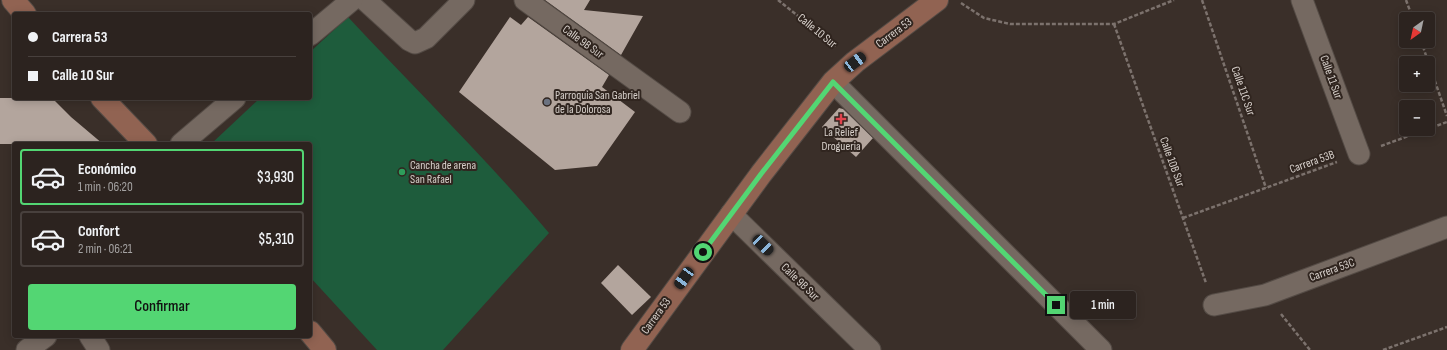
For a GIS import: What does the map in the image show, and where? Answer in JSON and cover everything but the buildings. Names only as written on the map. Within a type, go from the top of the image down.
[{"type":"street","points":[[13,0],[23,12]]},
{"type":"street","points":[[312,33],[352,0]]},
{"type":"street","points":[[365,0],[409,40],[415,43],[426,38],[464,0]]},
{"type":"street","name":"Calle 9B Sur","points":[[525,0],[680,112]]},
{"type":"street","name":"Carrera 53","points":[[632,350],[731,214],[833,82],[855,62],[937,0]]},
{"type":"street","name":"Calle 11 Sur","points":[[1302,0],[1359,154]]},
{"type":"street","points":[[833,82],[1101,350]]},
{"type":"street","points":[[104,100],[144,142]]},
{"type":"street","points":[[183,142],[233,100]]},
{"type":"street","name":"Calle 9B Sur","points":[[731,214],[870,350]]},
{"type":"street","name":"Carrera 53C","points":[[1214,305],[1265,295],[1447,227]]},
{"type":"street","points":[[312,334],[325,350]]},
{"type":"street","points":[[27,350],[43,338]]},
{"type":"street","points":[[91,338],[98,350]]},
{"type":"path","name":"Calle 10 Sur","points":[[778,0],[855,62]]},
{"type":"path","points":[[955,0],[984,18],[1010,24],[1114,24],[1174,0]]},
{"type":"path","name":"Calle 11C Sur","points":[[1202,0],[1266,188]]},
{"type":"path","points":[[1406,0],[1410,12]]},
{"type":"path","name":"Calle 10B Sur","points":[[1114,24],[1214,305]]},
{"type":"path","points":[[1423,48],[1447,116]]},
{"type":"path","name":"Carrera 53B","points":[[1183,218],[1447,122]]},
{"type":"path","points":[[1265,295],[1310,350]]},
{"type":"path","points":[[1383,350],[1447,327]]},
{"type":"green space","name":"Cancha de arena San Rafael","points":[[348,17],[475,151],[549,233],[443,350],[377,350],[312,279],[312,142],[213,142],[258,100],[312,100],[312,50]]},
{"type":"place","name":"Parroquia San Gabriel de la Dolorosa","points":[[547,102]]},
{"type":"place","name":"La Relief Drogueria","points":[[841,119]]},
{"type":"place","name":"Cancha de arena San Rafael","points":[[402,172]]},
{"type":"route","points":[[703,252],[761,174],[833,82],[1056,305]]}]
